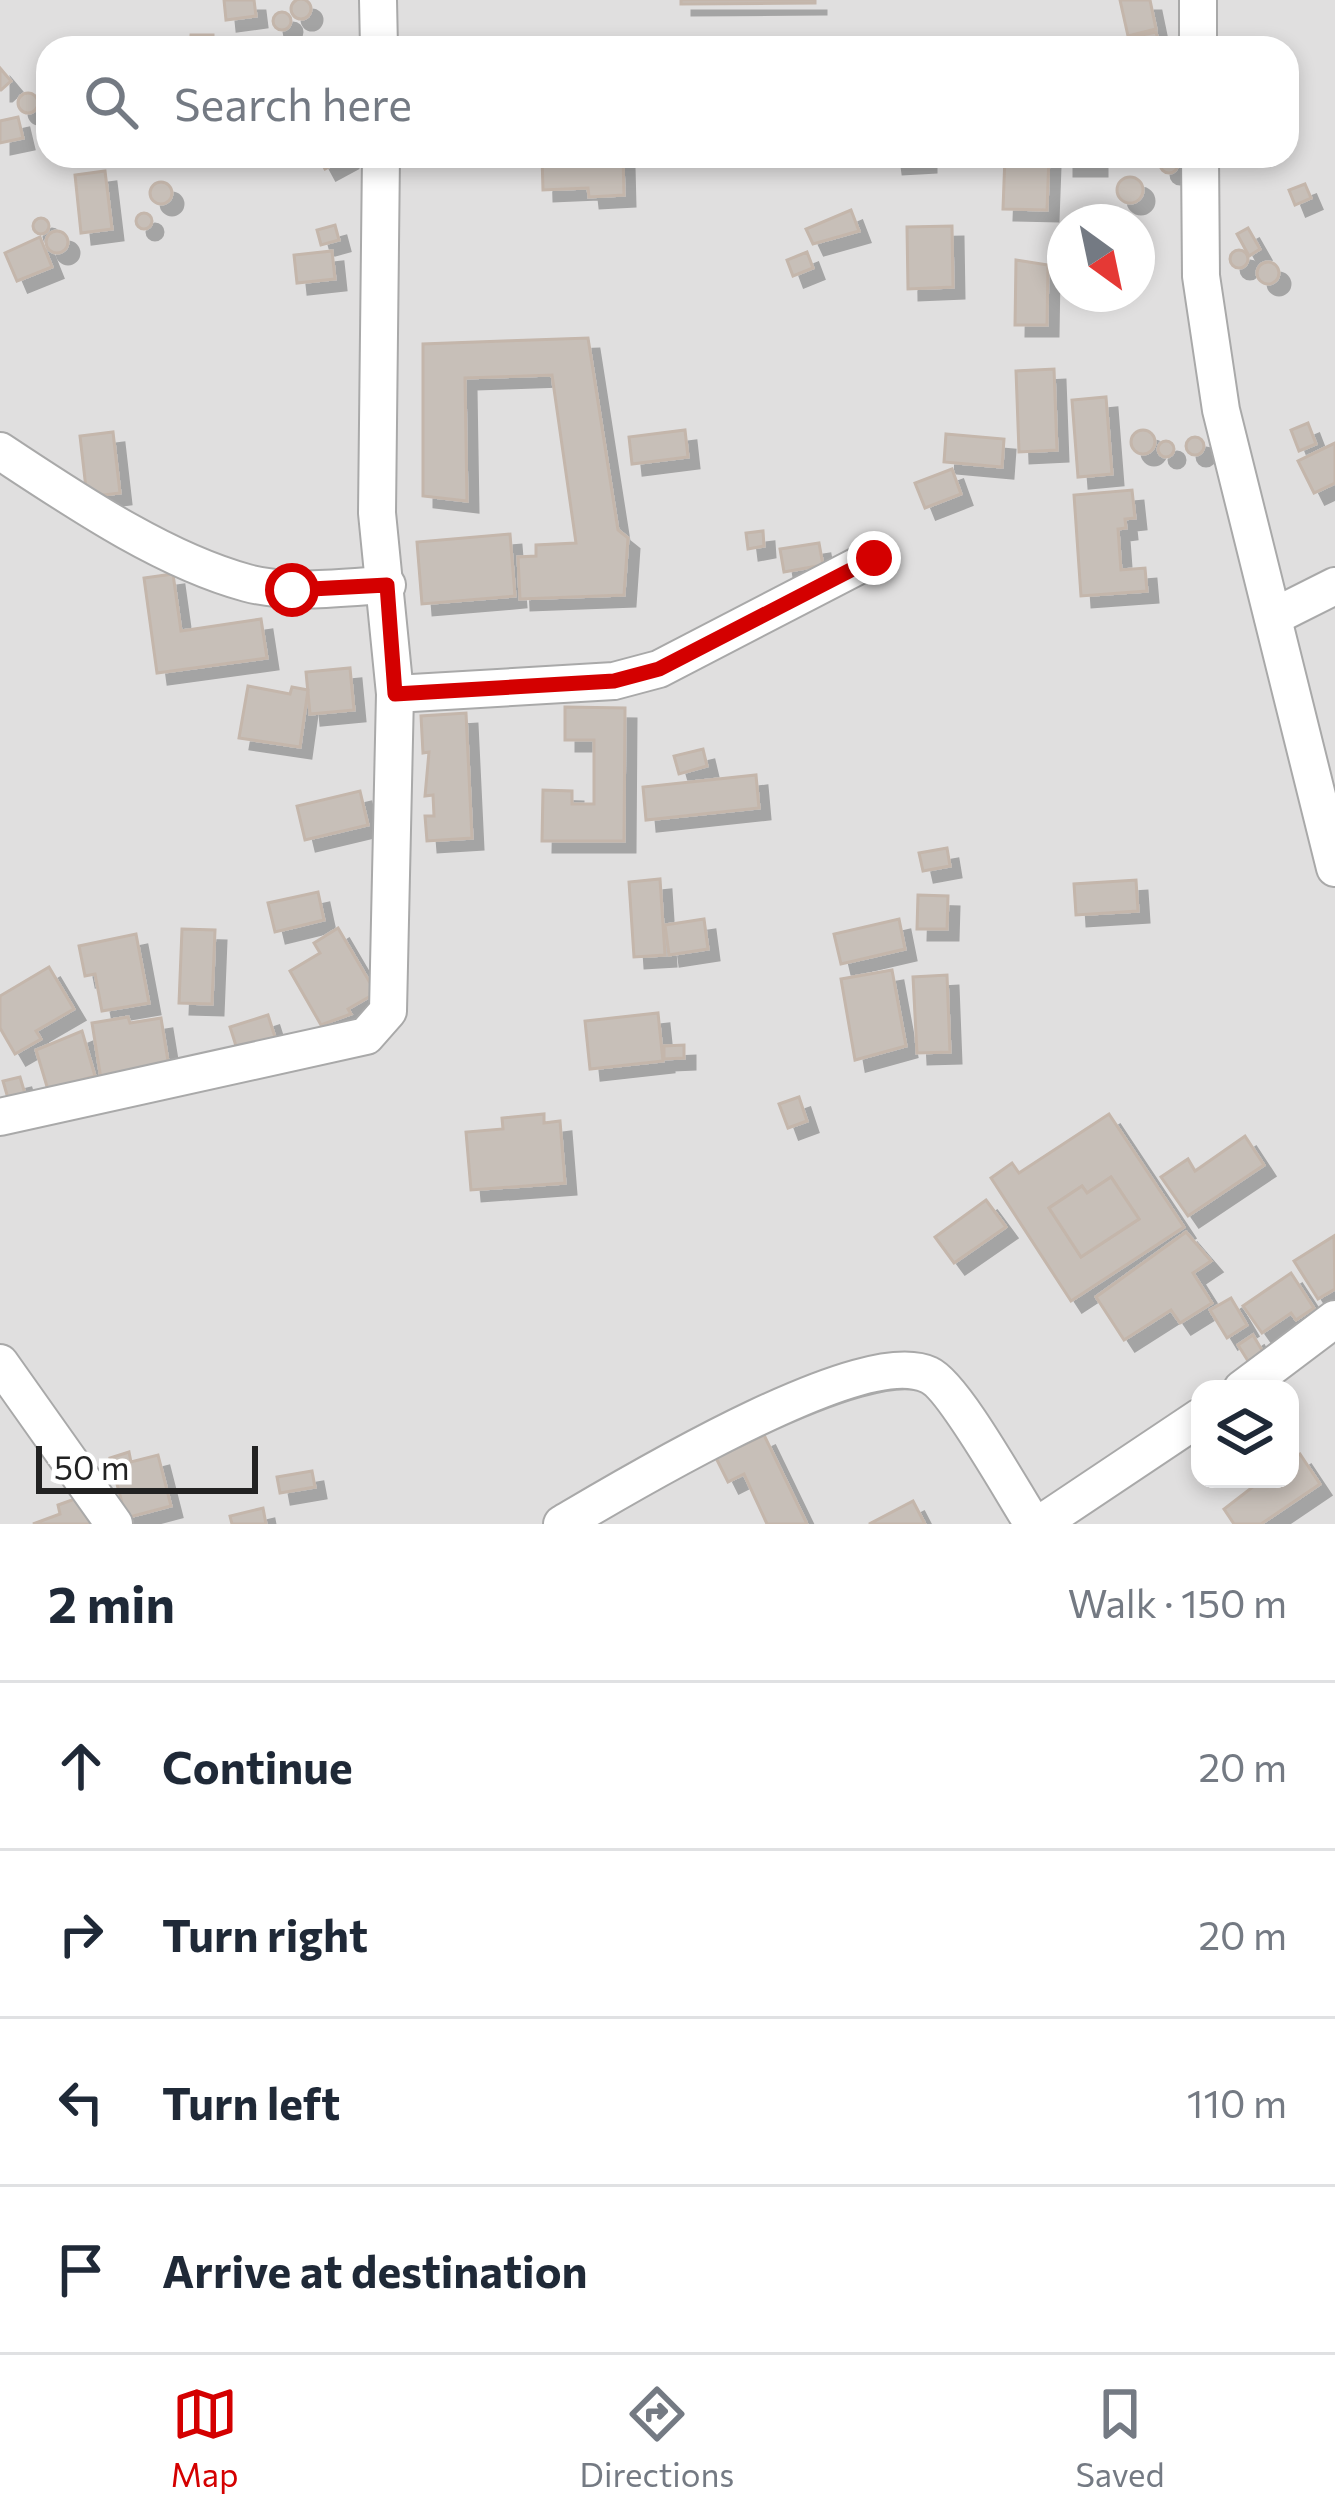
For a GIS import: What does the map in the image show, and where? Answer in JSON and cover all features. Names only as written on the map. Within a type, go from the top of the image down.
[{"type":"street","points":[[378,0],[379,36]]},
{"type":"street","points":[[1198,0],[1198,36]]},
{"type":"street","points":[[0,1117],[365,1036],[388,1011],[395,694],[377,513],[381,168]]},
{"type":"street","points":[[1200,168],[1201,276],[1221,410],[1335,868]]},
{"type":"street","points":[[0,451],[84,506],[247,583],[292,590],[387,585]]},
{"type":"street","points":[[395,694],[614,681],[659,669],[874,558]]},
{"type":"street","points":[[1273,617],[1335,586]]},
{"type":"street","points":[[1255,1380],[1335,1318]]},
{"type":"street","points":[[0,1364],[114,1524]]},
{"type":"street","points":[[562,1524],[678,1454],[821,1388],[909,1371],[940,1382],[1036,1524],[1191,1423]]},
{"type":"shaded area","points":[[0,0],[1335,0],[1335,1524],[0,1524]]},
{"type":"building","points":[[301,-1],[311,9],[301,19],[291,9]]},
{"type":"building","points":[[224,0],[254,0],[256,16],[226,20]]},
{"type":"building","points":[[681,0],[815,0],[815,3],[681,4]]},
{"type":"building","points":[[1120,0],[1150,0],[1156,29],[1128,36]]},
{"type":"building","points":[[282,12],[291,21],[282,30],[273,21]]},
{"type":"building","points":[[0,68],[11,81],[1,90],[0,90]]},
{"type":"building","points":[[21,96],[35,96],[35,110],[21,110]]},
{"type":"building","points":[[18,117],[23,138],[0,143],[0,121]]},
{"type":"building","points":[[542,168],[623,168],[624,195],[589,197],[588,188],[543,190]]},
{"type":"building","points":[[1005,168],[1049,168],[1047,210],[1003,209]]},
{"type":"building","points":[[105,171],[112,229],[81,233],[75,175]]},
{"type":"building","points":[[1130,177],[1143,190],[1130,203],[1117,190]]},
{"type":"building","points":[[161,182],[172,193],[161,204],[150,193]]},
{"type":"building","points":[[1305,184],[1311,198],[1295,205],[1289,190]]},
{"type":"building","points":[[851,210],[859,231],[813,244],[806,229]]},
{"type":"building","points":[[144,213],[152,221],[144,229],[136,221]]},
{"type":"building","points":[[41,218],[49,226],[41,234],[33,226]]},
{"type":"building","points":[[335,225],[339,240],[321,245],[317,230]]},
{"type":"building","points":[[952,226],[953,287],[908,289],[907,227]]},
{"type":"building","points":[[1248,228],[1260,249],[1249,256],[1237,234]]},
{"type":"building","points":[[57,231],[68,242],[57,253],[46,242]]},
{"type":"building","points":[[40,237],[52,267],[17,281],[5,253]]},
{"type":"building","points":[[1239,250],[1248,259],[1239,268],[1230,259]]},
{"type":"building","points":[[332,251],[335,279],[297,283],[294,255]]},
{"type":"building","points":[[807,252],[813,268],[793,276],[787,260]]},
{"type":"building","points":[[1016,260],[1047,265],[1047,325],[1015,325]]},
{"type":"building","points":[[1268,262],[1279,273],[1268,284],[1257,273]]},
{"type":"building","points":[[588,338],[618,530],[628,538],[624,595],[520,599],[518,557],[536,556],[536,545],[576,543],[552,375],[465,378],[467,501],[423,496],[423,344]]},
{"type":"building","points":[[1054,369],[1057,450],[1019,452],[1016,371]]},
{"type":"building","points":[[1106,397],[1112,474],[1078,477],[1072,400]]},
{"type":"building","points":[[1308,423],[1316,444],[1299,451],[1291,430]]},
{"type":"building","points":[[685,430],[688,457],[632,464],[629,437]]},
{"type":"building","points":[[1143,430],[1155,442],[1143,454],[1131,442]]},
{"type":"building","points":[[113,432],[120,493],[87,497],[80,436]]},
{"type":"building","points":[[946,434],[1004,439],[1002,467],[944,462]]},
{"type":"building","points":[[1195,437],[1204,446],[1195,455],[1186,446]]},
{"type":"building","points":[[1166,441],[1174,449],[1166,457],[1158,449]]},
{"type":"building","points":[[1335,443],[1335,483],[1314,493],[1298,461]]},
{"type":"building","points":[[952,469],[961,494],[925,508],[915,483]]},
{"type":"building","points":[[1132,490],[1135,518],[1125,519],[1126,528],[1118,529],[1121,570],[1145,568],[1147,591],[1081,596],[1074,495]]},
{"type":"building","points":[[763,531],[764,546],[748,549],[746,533]]},
{"type":"building","points":[[510,534],[515,596],[422,604],[417,542]]},
{"type":"building","points":[[819,543],[823,565],[784,572],[780,549]]},
{"type":"building","points":[[173,574],[181,631],[261,619],[267,658],[157,673],[144,578]]},
{"type":"building","points":[[350,668],[354,710],[310,714],[306,672]]},
{"type":"building","points":[[248,686],[290,694],[292,687],[308,690],[300,747],[239,738]]},
{"type":"building","points":[[565,707],[625,708],[624,841],[542,841],[543,790],[572,791],[572,804],[594,804],[594,740],[565,740]]},
{"type":"building","points":[[466,713],[472,838],[427,841],[425,816],[434,816],[433,795],[425,796],[429,752],[423,753],[421,716]]},
{"type":"building","points":[[703,749],[707,766],[679,774],[674,756]]},
{"type":"building","points":[[756,775],[759,808],[646,820],[643,787]]},
{"type":"building","points":[[360,791],[368,825],[305,840],[297,806]]},
{"type":"building","points":[[947,848],[950,866],[923,871],[919,853]]},
{"type":"building","points":[[660,879],[665,955],[634,957],[629,882]]},
{"type":"building","points":[[1136,880],[1138,911],[1076,915],[1074,884]]},
{"type":"building","points":[[318,892],[324,920],[275,932],[268,903]]},
{"type":"building","points":[[918,895],[948,896],[947,929],[917,929]]},
{"type":"building","points":[[704,919],[708,949],[669,955],[665,925]]},
{"type":"building","points":[[899,919],[905,949],[841,964],[834,934]]},
{"type":"building","points":[[338,928],[376,993],[348,1009],[351,1014],[321,1025],[290,971],[320,953],[314,943]]},
{"type":"building","points":[[182,929],[215,930],[212,1004],[179,1003]]},
{"type":"building","points":[[136,934],[149,1003],[102,1011],[95,974],[85,976],[79,946]]},
{"type":"building","points":[[49,967],[74,1009],[36,1031],[41,1039],[15,1054],[0,1028],[0,996]]},
{"type":"building","points":[[892,970],[906,1046],[855,1060],[841,979]]},
{"type":"building","points":[[947,975],[950,1052],[917,1053],[913,977]]},
{"type":"building","points":[[658,1013],[663,1061],[590,1069],[585,1021]]},
{"type":"building","points":[[268,1015],[275,1037],[237,1049],[230,1027]]},
{"type":"building","points":[[128,1017],[130,1023],[161,1018],[169,1067],[101,1079],[92,1023]]},
{"type":"building","points":[[82,1031],[95,1076],[48,1090],[36,1050]]},
{"type":"building","points":[[684,1045],[684,1058],[664,1059],[664,1046]]},
{"type":"building","points":[[20,1077],[26,1097],[9,1102],[3,1081]]},
{"type":"building","points":[[799,1097],[807,1121],[788,1128],[779,1104]]},
{"type":"building","points":[[544,1114],[544,1123],[560,1121],[565,1183],[471,1190],[466,1132],[503,1129],[502,1118]]},
{"type":"building","points":[[1109,1114],[1184,1227],[1071,1301],[991,1178],[1012,1163],[1019,1173]],"holes":[[[1111,1177],[1139,1219],[1081,1257],[1049,1208],[1082,1186],[1087,1193]]]},
{"type":"building","points":[[1245,1136],[1264,1165],[1188,1216],[1161,1177],[1188,1159],[1195,1171]]},
{"type":"building","points":[[1111,1177],[1139,1219],[1081,1257],[1049,1208],[1082,1186],[1087,1193]]},
{"type":"building","points":[[986,1200],[1006,1227],[954,1263],[935,1237]]},
{"type":"building","points":[[1186,1232],[1211,1261],[1193,1273],[1212,1303],[1180,1323],[1171,1310],[1124,1340],[1096,1297]]},
{"type":"building","points":[[1334,1236],[1335,1289],[1318,1299],[1294,1261]]},
{"type":"building","points":[[1291,1273],[1314,1308],[1296,1320],[1291,1313],[1262,1333],[1243,1306]]},
{"type":"building","points":[[1231,1298],[1247,1325],[1227,1338],[1210,1310]]},
{"type":"building","points":[[1253,1335],[1263,1352],[1248,1361],[1238,1345]]},
{"type":"building","points":[[764,1435],[807,1524],[767,1524],[744,1474],[728,1482],[716,1458]]},
{"type":"building","points":[[129,1452],[131,1462],[158,1455],[171,1506],[126,1518],[110,1458]]},
{"type":"building","points":[[1299,1455],[1320,1484],[1261,1524],[1234,1524],[1224,1509],[1251,1488],[1299,1488]]},
{"type":"building","points":[[312,1471],[315,1487],[280,1493],[277,1477]]},
{"type":"building","points":[[86,1495],[96,1524],[33,1524],[60,1514],[58,1505]]},
{"type":"building","points":[[913,1501],[925,1524],[869,1524]]},
{"type":"building","points":[[263,1508],[266,1524],[232,1524],[230,1516]]},
{"type":"route","points":[[292,590],[387,585],[395,694],[614,681],[659,669],[874,558]]}]
